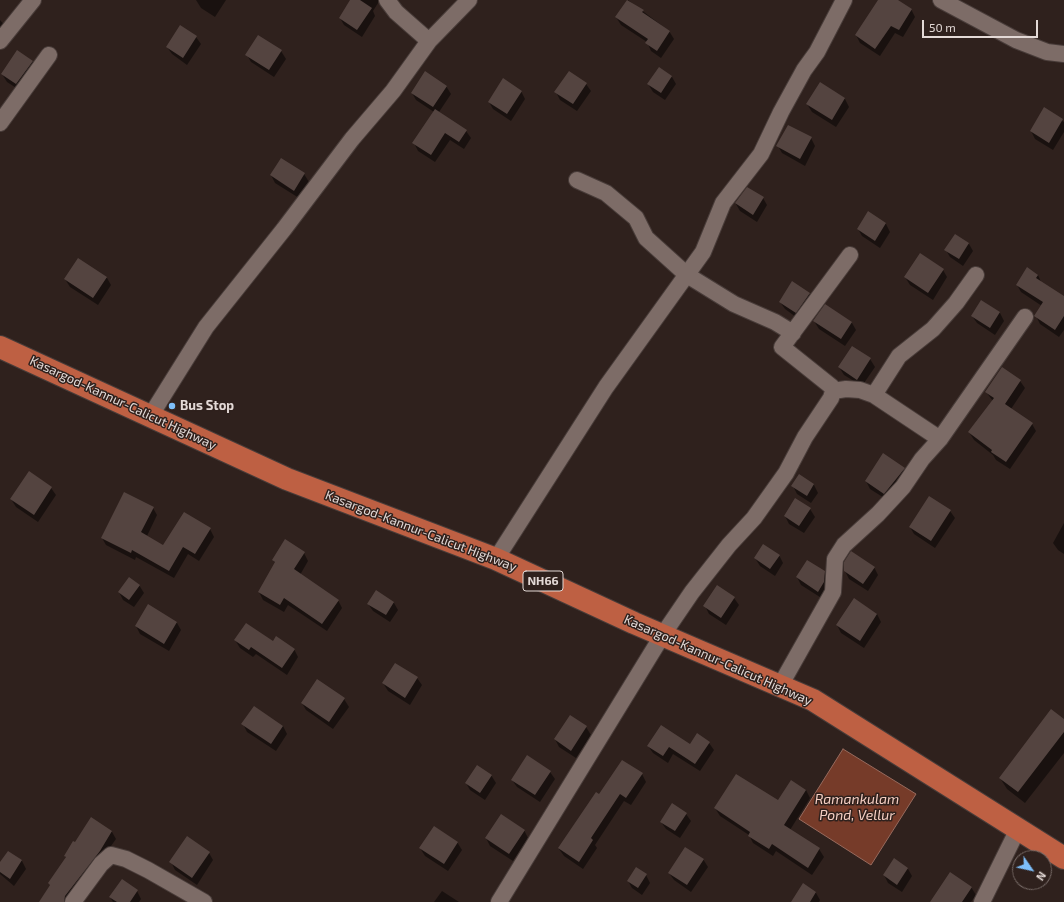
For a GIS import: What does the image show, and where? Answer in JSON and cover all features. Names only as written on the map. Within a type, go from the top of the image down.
[{"type":"highway","name":"Kasargod-Kannur-Calicut Highway","points":[[0,347],[151,415],[287,479],[496,559],[662,636],[813,700],[1064,858]]},
{"type":"street","points":[[0,40],[33,0]]},
{"type":"street","points":[[387,0],[396,12],[429,41]]},
{"type":"street","points":[[151,415],[206,327],[284,229],[352,139],[393,91],[429,41],[469,0]]},
{"type":"street","points":[[496,559],[606,387],[704,252],[723,203],[761,154],[781,112],[804,70],[817,52],[844,0]]},
{"type":"street","points":[[941,0],[1016,40],[1047,52],[1064,54]]},
{"type":"street","points":[[0,123],[49,54]]},
{"type":"street","points":[[577,180],[606,193],[636,218],[646,238],[687,276],[734,304],[775,322],[793,333]]},
{"type":"street","points":[[833,391],[832,387],[782,347],[850,255]]},
{"type":"street","points":[[874,395],[899,356],[933,329],[956,303],[976,275]]},
{"type":"street","points":[[780,686],[832,592],[835,559],[844,545],[903,487],[922,459],[940,439],[1025,317]]},
{"type":"street","points":[[499,902],[662,636],[692,592],[729,545],[754,518],[786,473],[805,437],[833,391],[846,389],[860,390],[874,395],[940,439]]},
{"type":"street","points":[[982,902],[1018,830]]},
{"type":"street","points":[[73,902],[101,864],[111,855],[148,870],[204,902]]},
{"type":"water","name":"Ramankulam Pond, Vellur","points":[[843,749],[916,794],[871,865],[799,819]]},
{"type":"building","points":[[350,0],[360,0],[372,8],[357,30],[339,18]]},
{"type":"building","points":[[627,0],[644,10],[642,12],[670,31],[657,51],[645,43],[648,39],[615,17]]},
{"type":"building","points":[[878,0],[898,0],[912,9],[899,30],[891,26],[875,49],[855,35]]},
{"type":"building","points":[[180,25],[197,36],[183,58],[166,47]]},
{"type":"building","points":[[258,35],[282,50],[269,70],[245,55]]},
{"type":"building","points":[[17,50],[33,61],[16,84],[1,74]]},
{"type":"building","points":[[659,67],[672,76],[661,93],[647,84]]},
{"type":"building","points":[[425,71],[447,86],[433,107],[411,93]]},
{"type":"building","points":[[569,71],[587,83],[573,104],[554,92]]},
{"type":"building","points":[[503,78],[522,91],[507,114],[488,102]]},
{"type":"building","points":[[820,82],[845,98],[832,120],[806,104]]},
{"type":"building","points":[[1044,107],[1063,119],[1049,143],[1030,131]]},
{"type":"building","points":[[435,109],[467,130],[459,142],[445,133],[431,155],[412,143]]},
{"type":"building","points":[[788,125],[812,137],[800,159],[776,146]]},
{"type":"building","points":[[281,158],[305,173],[294,191],[270,175]]},
{"type":"building","points":[[747,187],[764,197],[753,215],[735,203]]},
{"type":"building","points":[[868,211],[886,223],[875,241],[857,229]]},
{"type":"building","points":[[955,234],[969,243],[959,259],[944,250]]},
{"type":"building","points":[[920,253],[944,269],[928,293],[904,277]]},
{"type":"building","points":[[78,258],[107,277],[93,298],[64,279]]},
{"type":"building","points":[[1027,267],[1038,275],[1036,278],[1064,296],[1064,316],[1055,330],[1034,316],[1043,302],[1016,285]]},
{"type":"building","points":[[792,281],[810,293],[796,313],[779,302]]},
{"type":"building","points":[[981,300],[1000,312],[990,328],[971,316]]},
{"type":"building","points":[[825,304],[852,322],[841,339],[813,321]]},
{"type":"building","points":[[852,346],[871,358],[857,380],[838,367]]},
{"type":"building","points":[[1002,367],[1021,380],[1005,404],[1033,423],[1006,462],[991,452],[992,450],[968,432],[994,398],[985,392]]},
{"type":"building","points":[[883,453],[905,468],[884,494],[865,481]]},
{"type":"building","points":[[29,471],[52,487],[34,515],[10,499]]},
{"type":"building","points":[[799,474],[814,484],[807,496],[791,486]]},
{"type":"building","points":[[124,492],[154,507],[141,532],[163,545],[184,512],[211,528],[195,554],[183,547],[169,571],[132,550],[131,553],[101,538]]},
{"type":"building","points":[[929,496],[951,510],[931,541],[909,527]]},
{"type":"building","points":[[795,498],[811,508],[799,526],[784,516]]},
{"type":"building","points":[[285,539],[305,552],[294,569],[339,600],[322,624],[284,598],[280,605],[258,592],[275,562],[272,560]]},
{"type":"building","points":[[763,544],[780,555],[770,569],[754,558]]},
{"type":"building","points":[[851,551],[875,567],[863,584],[844,571],[844,562]]},
{"type":"building","points":[[807,560],[825,571],[824,582],[818,592],[796,577]]},
{"type":"building","points":[[129,577],[140,585],[129,600],[118,592]]},
{"type":"building","points":[[717,585],[735,597],[721,618],[703,606]]},
{"type":"building","points":[[376,590],[394,602],[386,615],[367,604]]},
{"type":"building","points":[[854,598],[877,614],[860,641],[836,625]]},
{"type":"building","points":[[148,604],[177,622],[164,644],[135,626]]},
{"type":"building","points":[[246,623],[273,641],[276,636],[295,649],[282,668],[251,647],[249,650],[234,640]]},
{"type":"building","points":[[395,663],[418,677],[405,698],[382,683]]},
{"type":"building","points":[[317,679],[345,698],[329,722],[301,703]]},
{"type":"building","points":[[254,706],[283,726],[271,744],[241,724]]},
{"type":"building","points":[[1051,709],[1064,719],[1064,732],[1018,792],[999,778]]},
{"type":"building","points":[[570,715],[587,726],[571,751],[554,739]]},
{"type":"building","points":[[661,725],[690,744],[697,733],[710,742],[695,764],[669,747],[663,756],[647,746]]},
{"type":"building","points":[[527,755],[551,771],[535,795],[511,780]]},
{"type":"building","points":[[622,760],[643,773],[626,798],[620,794],[591,838],[593,840],[579,862],[558,848],[596,792],[599,794]]},
{"type":"building","points":[[477,765],[492,775],[480,793],[465,783]]},
{"type":"building","points":[[736,774],[778,800],[791,780],[806,790],[784,825],[820,848],[808,868],[772,844],[769,849],[748,836],[750,832],[714,808]]},
{"type":"building","points":[[672,803],[687,813],[675,831],[660,822]]},
{"type":"building","points":[[501,814],[525,830],[509,854],[485,838]]},
{"type":"building","points":[[91,817],[112,831],[100,851],[65,896],[64,902],[39,902],[50,885],[48,883],[66,857],[64,856],[73,841],[75,842]]},
{"type":"building","points":[[434,826],[458,842],[444,864],[419,848]]},
{"type":"building","points":[[187,836],[210,852],[192,878],[169,862]]},
{"type":"building","points":[[685,847],[704,859],[687,885],[668,873]]},
{"type":"building","points":[[8,851],[22,860],[10,879],[0,872],[0,862]]},
{"type":"building","points":[[894,858],[908,868],[897,885],[883,875]]},
{"type":"building","points":[[636,867],[647,874],[638,888],[627,881]]},
{"type":"building","points":[[950,872],[972,887],[962,902],[930,902]]},
{"type":"building","points":[[122,879],[138,890],[130,902],[117,902],[109,897]]},
{"type":"building","points":[[803,883],[816,892],[810,902],[791,902]]},
{"type":"place","name":"Bus Stop","points":[[172,406]]}]
